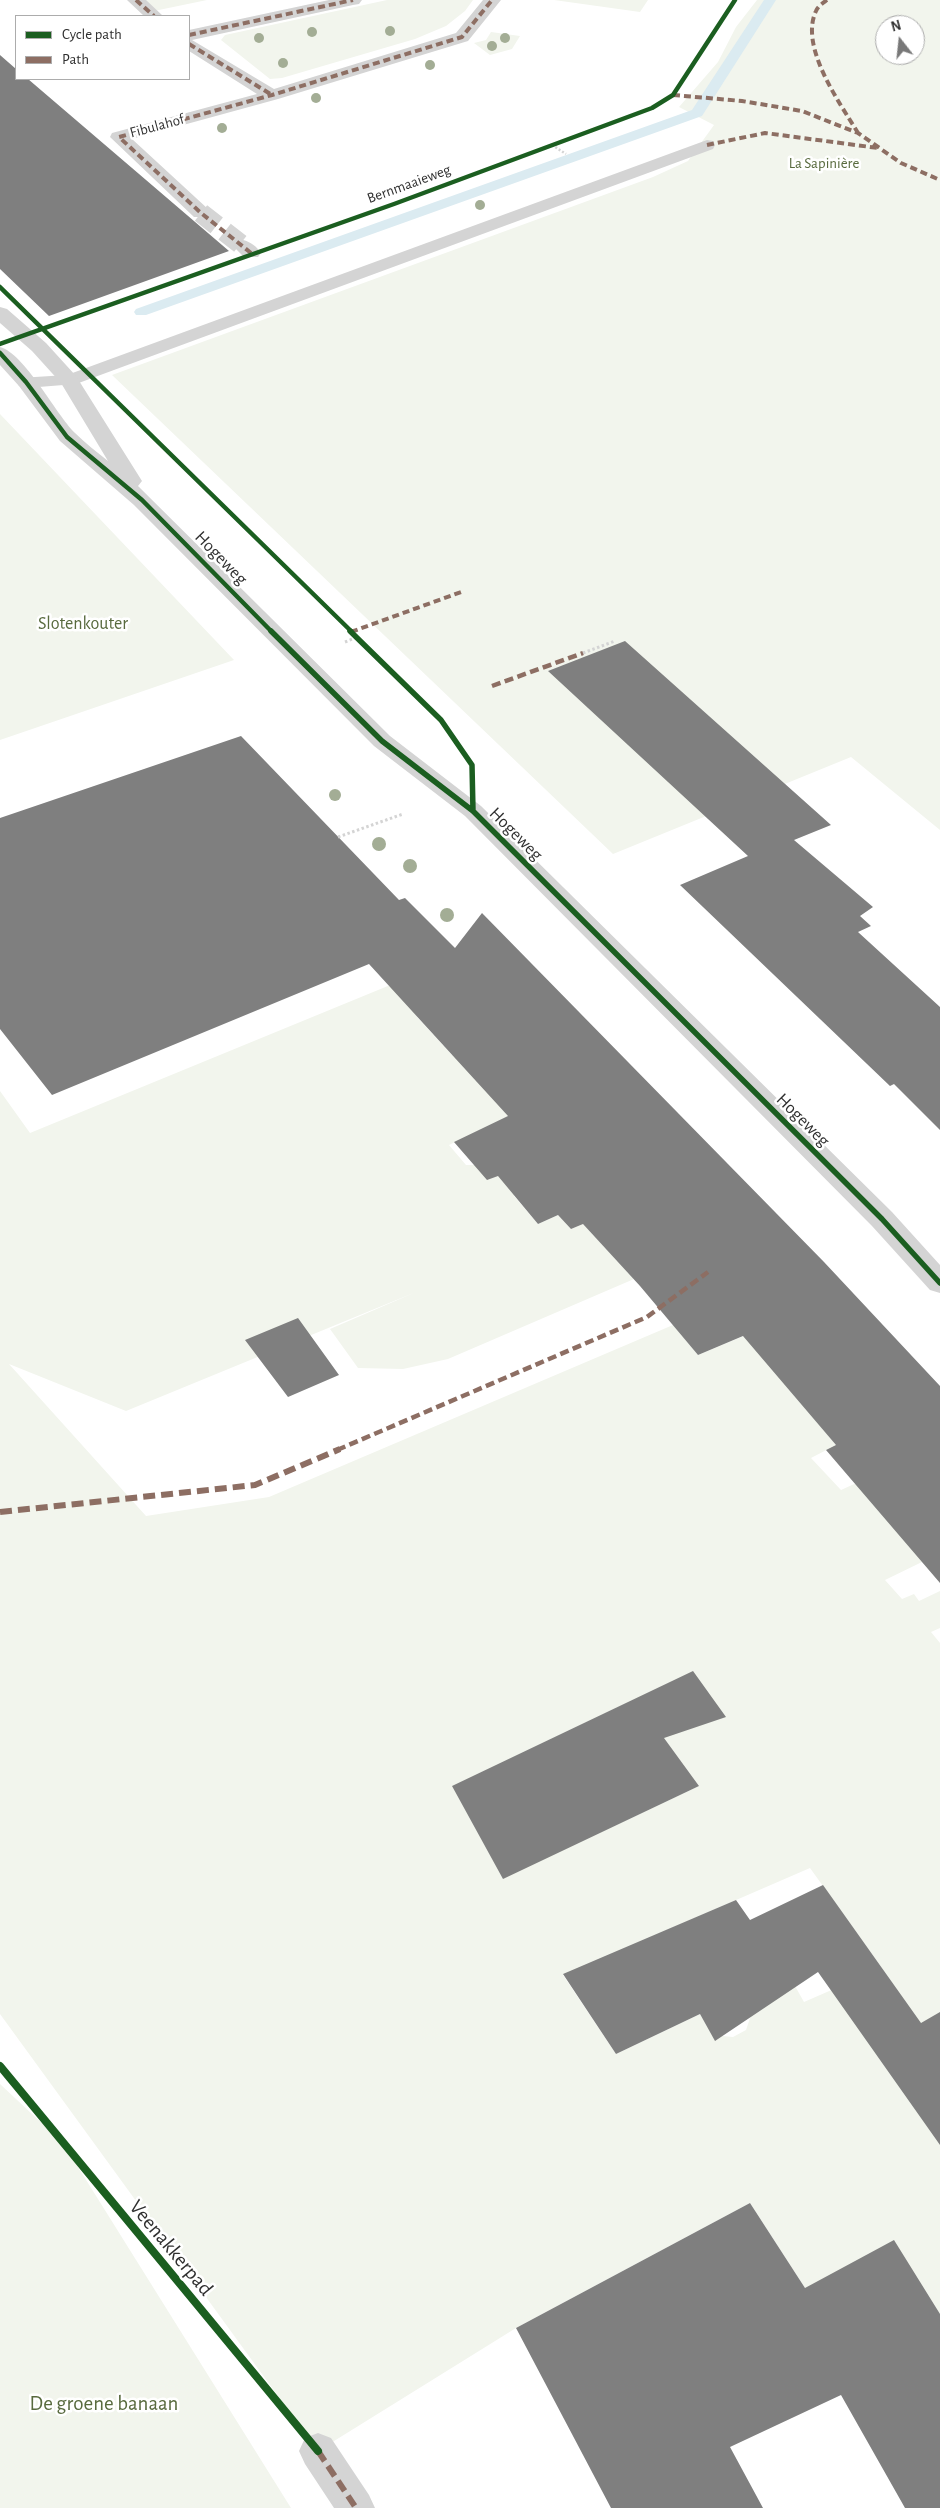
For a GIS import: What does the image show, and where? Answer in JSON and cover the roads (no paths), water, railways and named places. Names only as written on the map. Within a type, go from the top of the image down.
[{"type":"street","points":[[136,0],[153,15]]},
{"type":"street","points":[[190,35],[353,0]]},
{"type":"street","name":"Fibulahof","points":[[201,213],[120,136],[272,95],[462,37],[492,0]]},
{"type":"street","points":[[190,45],[272,95]]},
{"type":"street","name":"Hogeweg","points":[[0,313],[39,348],[69,380],[142,500]]},
{"type":"street","name":"Hogeweg","points":[[0,353],[26,382],[67,437],[142,500],[293,654],[382,741],[473,811],[882,1219],[940,1283]]},
{"type":"street","points":[[318,2451],[356,2508]]},
{"type":"lane","points":[[26,382],[69,380],[707,145]]},
{"type":"waterway","points":[[141,312],[697,113],[770,0]]},
{"type":"tunnel","points":[[201,213],[243,246]]},
{"type":"park label","name":"La Sapinière","points":[[824,163]]},
{"type":"park label","name":"Slotenkouter","points":[[83,624]]},
{"type":"park label","name":"De groene banaan","points":[[104,2404]]}]
